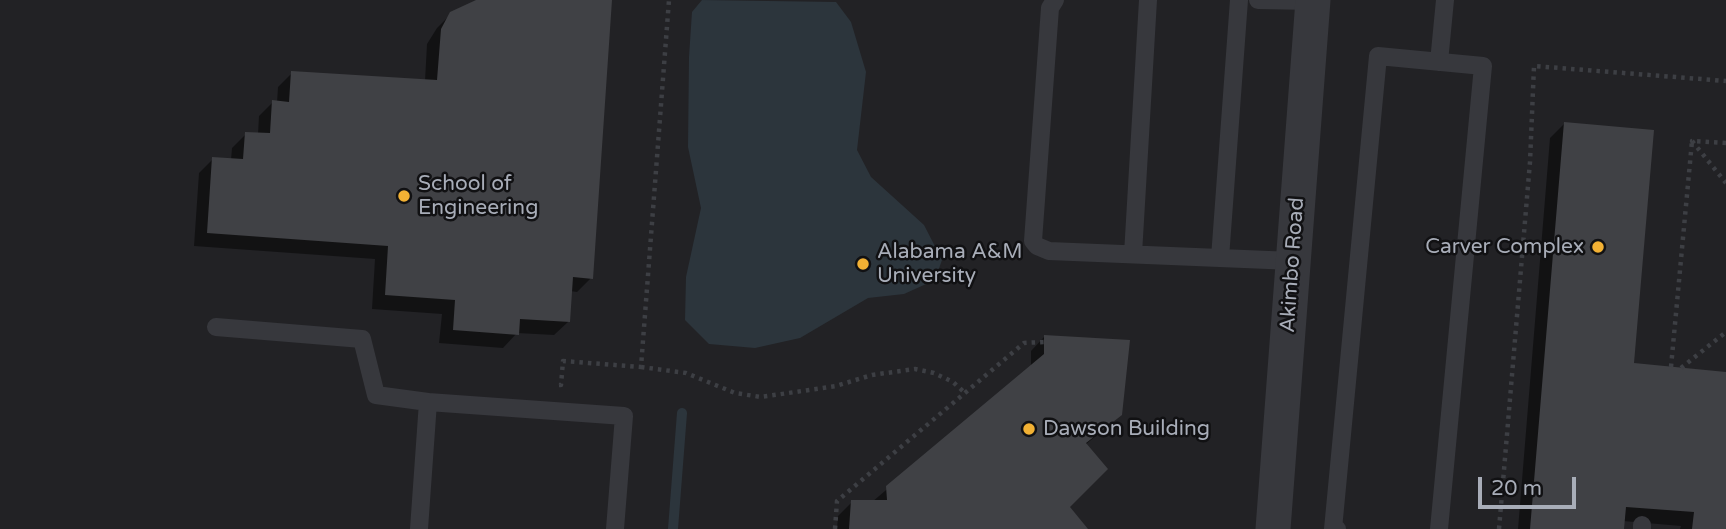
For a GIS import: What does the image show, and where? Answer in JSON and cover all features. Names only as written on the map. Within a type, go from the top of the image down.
[{"type":"street","name":"Akimbo Road","points":[[1273,529],[1313,1]]},
{"type":"lane","points":[[1055,0],[1050,8],[1033,241],[1037,246],[1049,251],[1293,261]]},
{"type":"lane","points":[[1133,254],[1148,0]]},
{"type":"lane","points":[[1220,258],[1239,0]]},
{"type":"lane","points":[[1258,0],[1313,1]]},
{"type":"lane","points":[[1439,62],[1445,0]]},
{"type":"lane","points":[[1337,529],[1333,529],[1378,56],[1483,66],[1439,529]]},
{"type":"lane","points":[[216,327],[362,339],[376,395],[428,402],[624,416],[615,529]]},
{"type":"lane","points":[[419,529],[428,402]]},
{"type":"path","points":[[641,367],[669,0]]},
{"type":"path","points":[[1499,529],[1530,162],[1534,66],[1726,81]]},
{"type":"path","points":[[1692,141],[1726,144]]},
{"type":"path","points":[[1692,141],[1726,183]]},
{"type":"path","points":[[1671,367],[1692,141]]},
{"type":"path","points":[[1681,368],[1726,332]]},
{"type":"path","points":[[835,529],[837,501],[1024,343],[1044,342]]},
{"type":"path","points":[[548,384],[561,385],[563,361],[686,373],[735,393],[761,397],[836,386],[872,375],[915,369],[934,373],[953,382],[965,393]]},
{"type":"shaded area","name":"Alabama A&M University","points":[[0,0],[1726,0],[1726,529],[0,529]]},
{"type":"shaded area","points":[[702,0],[836,2],[851,22],[866,72],[857,150],[871,177],[924,225],[942,260],[935,280],[904,294],[868,298],[800,338],[755,348],[709,344],[685,320],[686,277],[701,208],[688,147],[692,12]]},
{"type":"building","name":"School of Engineering","points":[[476,0],[612,0],[593,279],[573,277],[570,322],[520,319],[519,335],[453,330],[455,300],[385,295],[388,246],[207,233],[212,157],[243,159],[245,132],[270,133],[272,100],[289,102],[291,71],[437,80],[441,29],[450,12]]},
{"type":"building","name":"Carver Complex","points":[[1564,122],[1654,130],[1634,363],[1726,372],[1726,529],[1692,529],[1694,512],[1626,507],[1624,529],[1530,529]]},
{"type":"building","name":"Dawson Building","points":[[1044,335],[1130,340],[1122,415],[1086,443],[1108,469],[1070,507],[1088,529],[849,529],[851,500],[887,500],[886,486],[1044,354]]},
{"type":"waterway","points":[[673,529],[682,413]]},
{"type":"place","name":"School of Engineering","points":[[404,196]]},
{"type":"place","name":"Carver Complex","points":[[1598,247]]},
{"type":"place","name":"Alabama A&M University","points":[[863,264]]},
{"type":"place","name":"Dawson Building","points":[[1029,429]]}]
